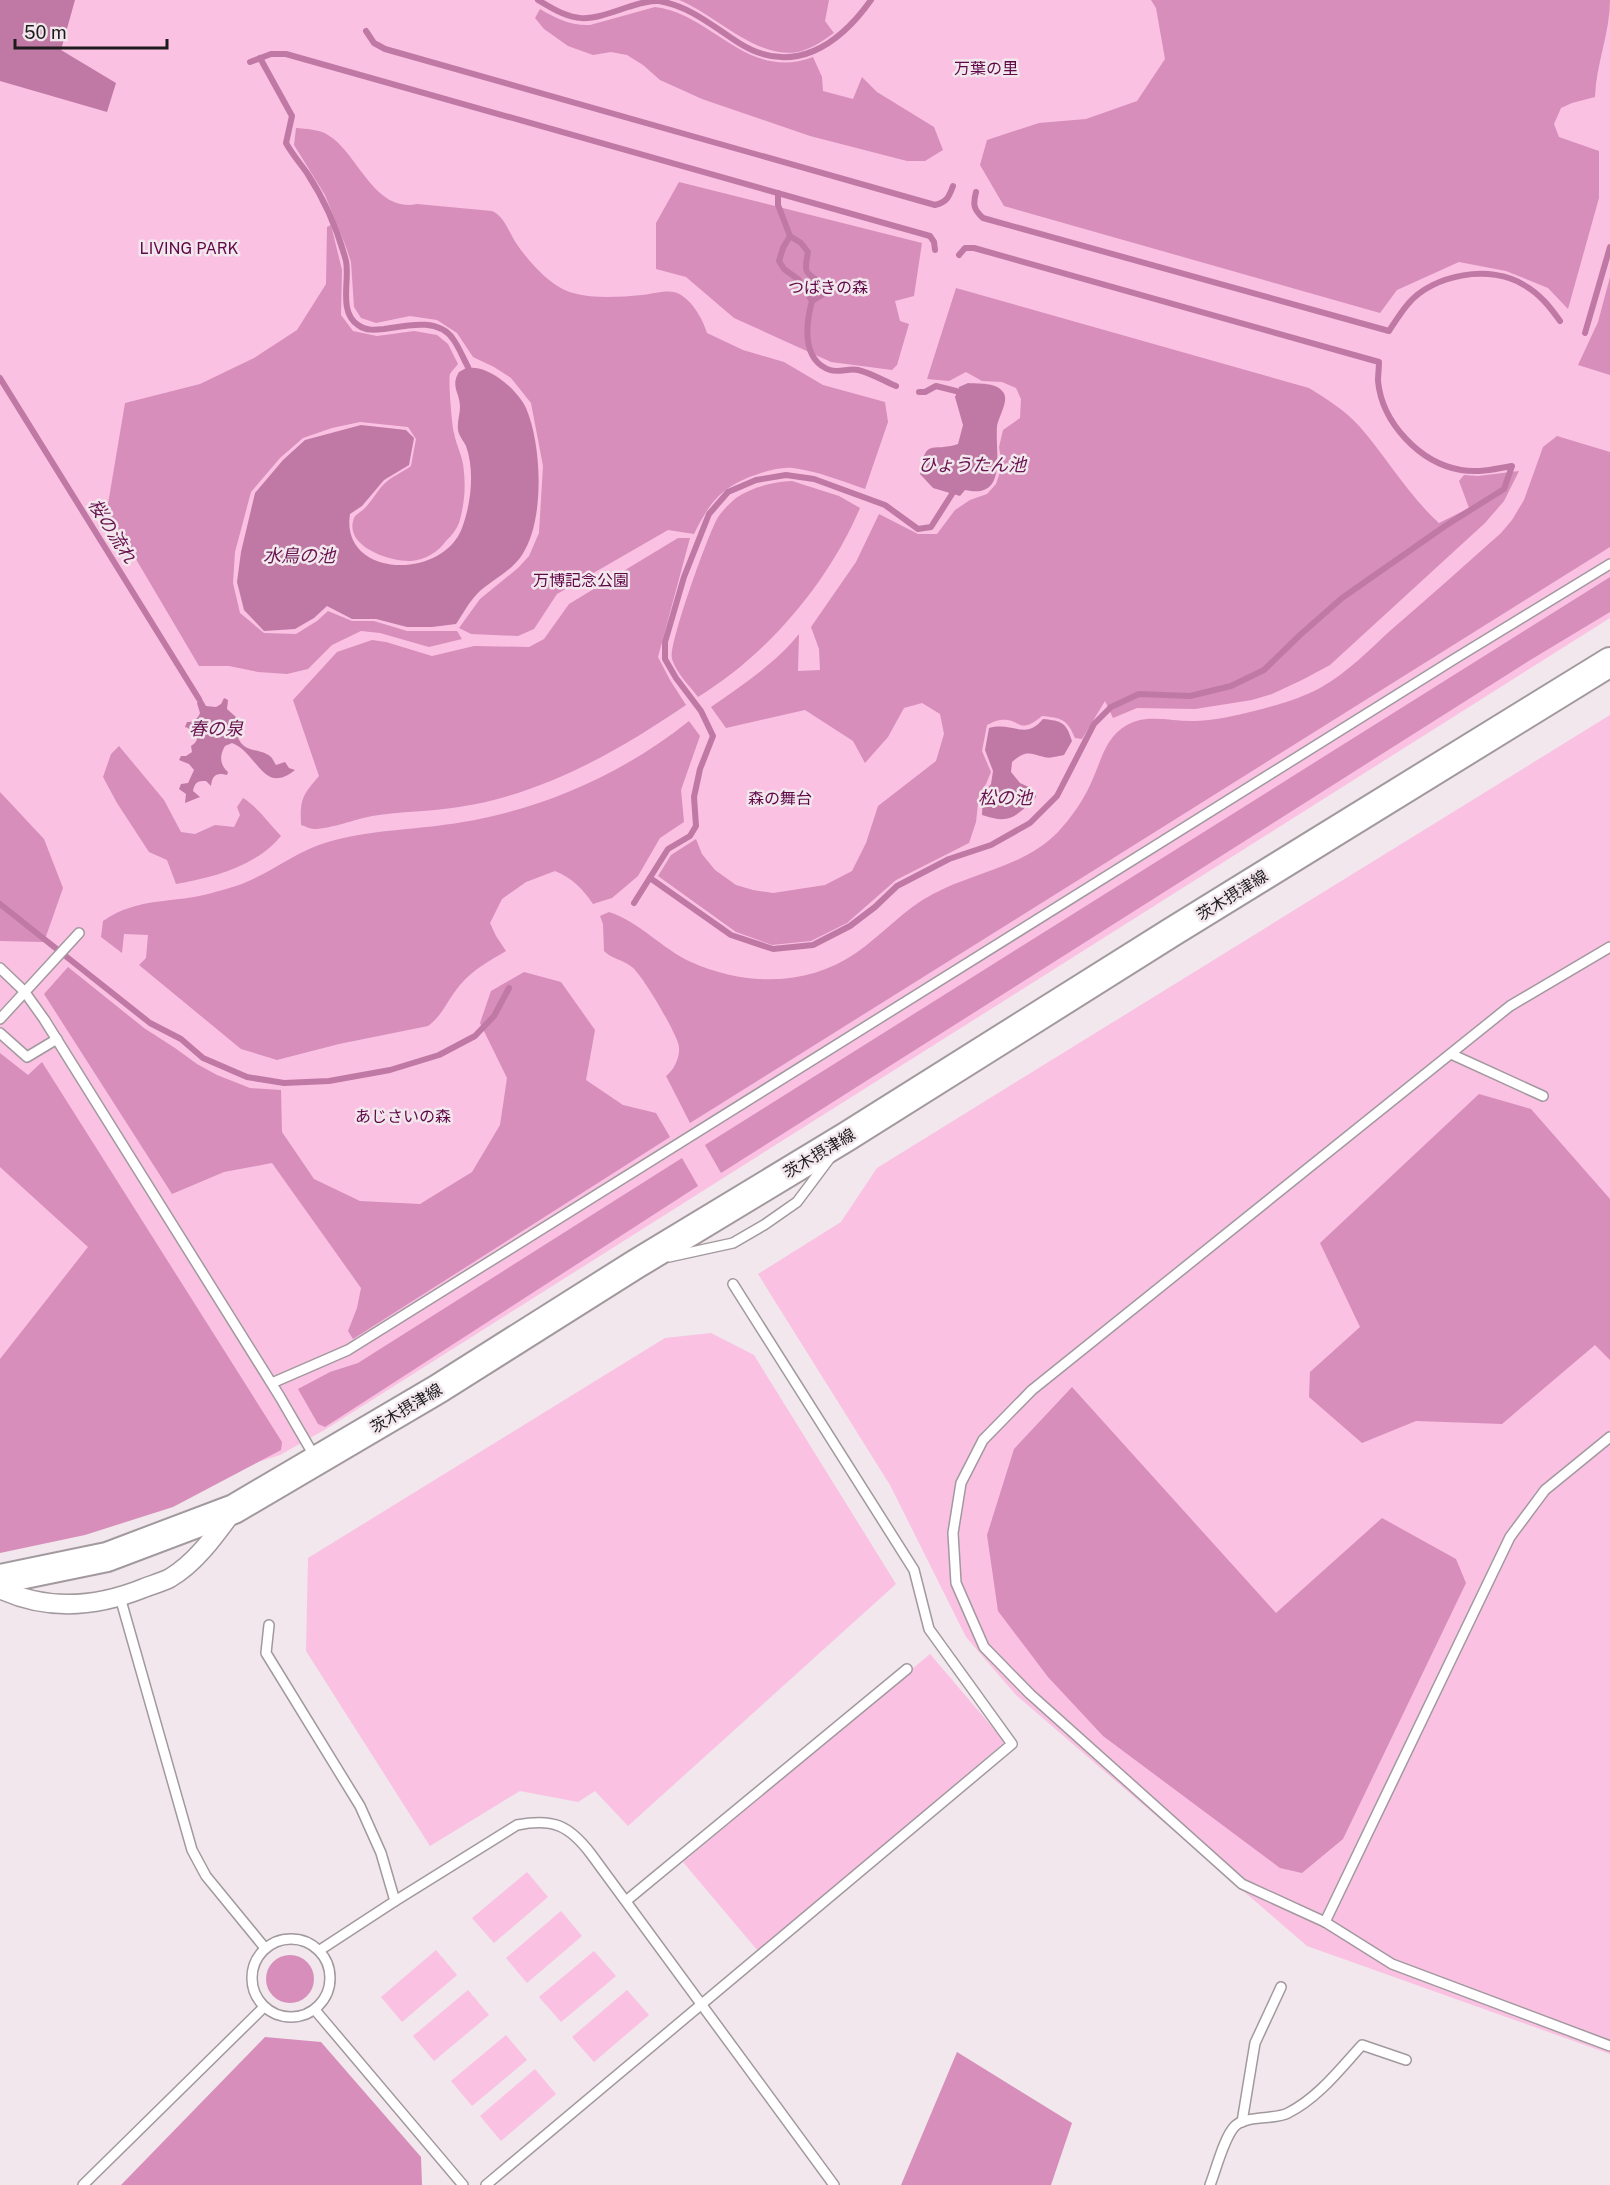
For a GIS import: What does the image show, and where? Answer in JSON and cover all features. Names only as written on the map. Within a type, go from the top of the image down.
[{"type":"main road","name":"茨木摂津線","points":[[0,1579],[107,1557],[234,1509],[438,1389],[636,1264],[846,1137],[1162,938],[1610,662]]},
{"type":"street","points":[[0,1589],[19,1598],[76,1605],[120,1598],[171,1578],[207,1547],[234,1509]]},
{"type":"lane","points":[[272,1383],[348,1350],[1610,564]]},
{"type":"lane","points":[[0,1019],[79,933]]},
{"type":"lane","points":[[1610,947],[1510,1006],[1032,1390],[983,1440],[961,1483],[953,1533],[956,1583],[984,1647],[1030,1694],[1242,1884],[1325,1922],[1392,1964],[1610,2046]]},
{"type":"lane","points":[[0,968],[24,991],[57,1040],[272,1383],[317,1461]]},
{"type":"lane","points":[[0,1033],[27,1057],[57,1040]]},
{"type":"lane","points":[[1451,1054],[1543,1096]]},
{"type":"lane","points":[[486,2185],[1012,1744],[929,1629],[914,1570],[733,1284]]},
{"type":"lane","points":[[1325,1922],[1510,1537],[1545,1490],[1610,1437]]},
{"type":"lane","points":[[120,1598],[192,1850],[207,1876],[265,1948]]},
{"type":"lane","points":[[269,1625],[266,1653],[360,1806],[381,1853],[395,1901]]},
{"type":"lane","points":[[626,1900],[907,1669]]},
{"type":"lane","points":[[320,1950],[517,1825],[537,1821],[568,1829],[591,1854],[626,1900],[834,2185]]},
{"type":"lane","points":[[287,1939],[299,1939],[320,1950],[331,1974],[330,1988],[324,2000],[315,2010],[294,2018],[283,2017],[264,2007],[256,1996],[252,1984],[252,1970],[257,1958],[265,1948],[287,1939]]},
{"type":"lane","points":[[1242,2122],[1255,2043],[1281,1987]]},
{"type":"lane","points":[[83,2185],[264,2007]]},
{"type":"lane","points":[[315,2010],[458,2183]]},
{"type":"lane","points":[[1210,2185],[1228,2138],[1236,2126],[1242,2122],[1286,2114],[1314,2097],[1362,2045],[1406,2060]]},
{"type":"green space","name":"万博記念公園","points":[[0,0],[1610,0],[1610,618],[326,1429],[280,1455],[73,1521],[0,1536]]},
{"type":"green space","points":[[679,0],[829,0],[825,21],[834,33],[802,51],[786,53],[770,50],[754,44]]},
{"type":"green space","points":[[1151,0],[1610,0],[1595,97],[1561,108],[1554,124],[1559,137],[1599,151],[1599,198],[1568,309],[1548,288],[1506,271],[1459,262],[1397,290],[1380,313],[1004,206],[980,165],[987,140],[1039,123],[1086,119],[1137,101],[1165,59],[1156,8]]},
{"type":"green space","points":[[655,7],[676,12],[695,21],[749,54],[769,61],[790,62],[813,57],[822,77],[823,91],[853,99],[862,77],[877,92],[934,127],[943,150],[925,161],[907,161],[810,136],[702,99],[660,80],[627,55],[611,52],[593,55],[568,46],[544,29],[535,18],[540,9],[564,21],[590,25]]},
{"type":"green space","points":[[296,128],[317,130],[328,135],[349,155],[378,191],[389,200],[402,204],[496,213],[527,258],[549,280],[565,290],[582,295],[608,297],[666,291],[680,294],[699,315],[707,333],[743,350],[784,362],[823,385],[885,402],[888,422],[865,489],[802,469],[781,468],[761,473],[737,483],[720,495],[706,511],[694,534],[668,530],[557,594],[534,629],[518,636],[471,634],[459,628],[480,599],[529,556],[539,533],[543,466],[531,403],[511,378],[473,357],[457,333],[437,320],[410,316],[376,323],[361,318],[354,307],[351,262],[346,247],[325,195],[294,145]]},
{"type":"green space","name":"つばきの森","points":[[679,182],[922,243],[914,296],[895,301],[900,321],[909,324],[897,365],[892,370],[831,362],[734,318],[686,277],[656,269],[656,223]]},
{"type":"green space","points":[[331,225],[342,270],[341,315],[353,331],[377,336],[414,331],[437,335],[448,344],[458,364],[450,374],[450,403],[453,429],[464,471],[461,516],[452,535],[439,549],[426,557],[402,561],[371,551],[355,537],[352,528],[354,518],[367,506],[384,484],[411,466],[416,439],[408,427],[360,422],[303,438],[280,458],[251,492],[235,552],[233,583],[240,613],[264,633],[296,634],[328,611],[352,621],[374,621],[407,631],[457,631],[462,639],[429,647],[380,633],[361,631],[332,645],[308,669],[287,674],[258,672],[229,666],[199,666],[107,510],[125,403],[200,384],[254,358],[297,330],[326,284],[327,227]]},
{"type":"green space","points":[[1610,277],[1610,375],[1578,365],[1598,322]]},
{"type":"green space","points":[[956,288],[1309,388],[1355,421],[1417,501],[1439,523],[1469,508],[1459,481],[1464,475],[1478,476],[1519,471],[1504,501],[1485,523],[1330,665],[1302,680],[1272,694],[1252,700],[1195,709],[1137,708],[1113,718],[1105,701],[1082,739],[1075,738],[1063,721],[1049,717],[1042,716],[1024,726],[1008,720],[998,720],[987,725],[982,751],[991,772],[979,794],[976,822],[969,843],[896,880],[847,923],[811,941],[772,945],[736,932],[658,876],[671,855],[696,839],[702,854],[715,870],[736,885],[773,893],[825,885],[852,871],[866,843],[878,806],[936,761],[944,734],[940,714],[922,703],[904,708],[888,737],[865,763],[853,741],[805,710],[726,728],[711,707],[769,664],[799,634],[798,671],[820,670],[819,649],[811,627],[856,562],[879,514],[918,534],[937,534],[955,510],[970,500],[987,494],[996,484],[1002,466],[999,447],[1003,430],[1020,418],[1021,399],[1016,388],[1002,382],[982,381],[966,372],[949,381],[927,379]]},
{"type":"green space","points":[[1557,436],[1610,452],[1610,547],[690,1123],[666,1076],[677,1061],[679,1047],[675,1036],[658,1003],[637,972],[604,951],[603,924],[600,916],[609,912],[620,916],[680,957],[732,976],[754,979],[796,977],[837,964],[866,946],[922,900],[949,886],[1014,861],[1045,844],[1068,821],[1088,790],[1104,751],[1114,736],[1127,725],[1143,719],[1196,721],[1240,715],[1304,695],[1320,688],[1339,675],[1501,533],[1524,500],[1543,447]]},
{"type":"green space","points":[[792,481],[839,496],[860,508],[831,563],[793,614],[748,660],[724,680],[698,697],[677,670],[672,659],[672,650],[712,529],[723,511],[742,494],[763,486]]},
{"type":"green space","points":[[678,538],[690,538],[658,657],[686,705],[633,739],[578,769],[520,792],[459,807],[372,816],[320,829],[301,825],[303,798],[319,776],[293,700],[337,652],[372,640],[432,656],[474,646],[529,647],[544,639],[569,604]]},
{"type":"green space","points":[[1610,577],[1610,612],[1527,662],[721,1173],[705,1145]]},
{"type":"green space","points":[[1610,715],[1610,2054],[1307,1946],[1016,1695],[966,1637],[890,1485],[758,1274],[841,1222],[877,1168]]},
{"type":"green space","points":[[689,721],[700,736],[681,790],[684,822],[660,838],[638,876],[612,898],[593,904],[577,884],[555,871],[526,882],[502,899],[490,923],[506,951],[465,979],[438,1017],[428,1026],[339,1044],[277,1060],[241,1049],[139,965],[146,958],[148,935],[124,934],[122,953],[101,937],[103,921],[116,913],[143,904],[198,896],[237,886],[328,842],[378,832],[446,825],[494,816],[554,798],[583,786],[638,757]]},
{"type":"green space","points":[[119,746],[164,800],[181,832],[195,834],[215,825],[234,827],[240,815],[237,807],[243,798],[259,811],[281,836],[260,855],[247,863],[219,874],[176,884],[167,860],[149,852],[103,777],[111,754]]},
{"type":"green space","points":[[0,792],[44,839],[63,888],[44,942],[0,941]]},
{"type":"green space","points":[[68,967],[144,1028],[197,1064],[250,1088],[281,1090],[282,1132],[314,1179],[360,1201],[420,1204],[472,1172],[500,1125],[507,1078],[480,1023],[491,991],[524,972],[561,982],[595,1030],[586,1080],[623,1105],[656,1113],[670,1137],[353,1339],[348,1331],[357,1308],[361,1288],[272,1163],[224,1172],[172,1194],[44,994]]},
{"type":"green space","points":[[0,1053],[28,1075],[42,1062],[282,1442],[281,1450],[173,1507],[85,1535],[0,1553],[0,1359],[88,1247],[0,1167]]},
{"type":"green space","points":[[1479,1094],[1531,1109],[1610,1199],[1610,1360],[1595,1345],[1502,1424],[1416,1421],[1362,1443],[1309,1397],[1310,1372],[1360,1327],[1320,1243]]},
{"type":"green space","points":[[682,1158],[698,1186],[325,1427],[318,1424],[298,1389],[330,1372],[358,1363]]},
{"type":"green space","points":[[711,1333],[754,1355],[896,1584],[628,1826],[595,1791],[578,1802],[520,1791],[430,1846],[306,1651],[308,1558],[665,1338]]},
{"type":"green space","points":[[1072,1387],[1276,1613],[1382,1518],[1456,1559],[1466,1583],[1343,1839],[1302,1873],[1280,1868],[1103,1736],[1048,1677],[998,1611],[987,1535],[1014,1449]]},
{"type":"green space","points":[[930,1654],[1005,1742],[758,1951],[683,1862]]},
{"type":"green space","points":[[527,1872],[548,1897],[494,1943],[472,1918]]},
{"type":"green space","points":[[561,1911],[582,1936],[527,1983],[506,1958]]},
{"type":"green space","points":[[436,1950],[457,1975],[402,2022],[381,1997]]},
{"type":"green space","points":[[594,1951],[616,1976],[561,2022],[539,1997]]},
{"type":"green space","points":[[290,1955],[307,1962],[314,1979],[307,1996],[290,2003],[273,1996],[266,1979],[273,1962]]},
{"type":"green space","points":[[468,1990],[489,2015],[434,2061],[413,2036]]},
{"type":"green space","points":[[627,1990],[649,2015],[594,2062],[572,2037]]},
{"type":"green space","points":[[506,2035],[527,2060],[472,2106],[451,2081]]},
{"type":"green space","points":[[265,2037],[321,2042],[421,2157],[422,2185],[121,2185]]},
{"type":"green space","points":[[957,2052],[1072,2123],[1051,2185],[901,2185]]},
{"type":"green space","points":[[535,2069],[556,2094],[501,2141],[480,2116]]},
{"type":"water","points":[[0,0],[75,0],[61,50],[116,83],[107,112],[0,81]]},
{"type":"water","name":"水鳥の池","points":[[468,367],[484,370],[509,386],[523,402],[531,424],[538,462],[538,503],[535,523],[522,555],[507,571],[477,594],[456,624],[407,627],[376,619],[352,619],[327,606],[314,618],[295,629],[264,631],[244,610],[237,582],[241,552],[255,493],[283,460],[305,440],[361,425],[406,430],[414,438],[409,465],[384,480],[362,506],[350,514],[351,535],[360,551],[376,561],[395,565],[415,564],[435,557],[451,545],[462,528],[471,487],[469,456],[458,430],[460,402],[455,386],[459,372]]},
{"type":"water","name":"ひょうたん池","points":[[968,383],[996,387],[1003,392],[1005,399],[997,427],[997,461],[993,481],[988,488],[979,491],[965,490],[960,496],[933,488],[920,474],[922,462],[928,450],[958,444],[963,425],[955,397],[959,387]]},
{"type":"water","name":"春の泉","points":[[224,698],[228,700],[227,709],[237,718],[236,722],[239,726],[236,729],[241,743],[245,747],[271,757],[276,765],[285,762],[289,768],[295,770],[284,777],[268,776],[241,748],[232,743],[225,746],[221,757],[223,766],[228,772],[227,775],[216,775],[211,786],[206,781],[197,783],[193,791],[200,797],[185,803],[186,794],[179,789],[181,784],[188,783],[194,770],[189,764],[179,760],[181,756],[192,752],[191,746],[197,738],[192,730],[185,727],[187,722],[195,720],[200,713],[197,703],[199,699],[202,699],[206,706],[216,707]]},
{"type":"water","name":"松の池","points":[[1043,719],[1059,722],[1068,730],[1072,741],[1064,755],[1049,758],[1027,754],[1017,758],[1012,762],[1011,772],[1020,783],[1033,789],[1036,797],[1018,814],[1007,819],[982,815],[983,794],[991,784],[993,771],[985,750],[989,728],[1030,729]]},
{"type":"waterway","points":[[538,0],[562,13],[582,18],[601,16],[647,2],[659,1],[681,7],[759,53],[778,57],[796,56],[813,51],[829,42],[844,30],[871,0]]},
{"type":"waterway","points":[[366,31],[374,43],[385,49],[935,205],[947,198],[953,186]]},
{"type":"waterway","points":[[250,62],[271,54],[286,54],[930,236],[935,250]]},
{"type":"waterway","points":[[260,58],[292,116],[286,143],[319,194],[339,238],[347,269],[346,304],[352,319],[361,327],[371,330],[411,325],[430,325],[439,328],[453,339],[468,367]]},
{"type":"waterway","points":[[976,192],[975,206],[983,218],[1389,331],[1405,307],[1432,285],[1463,275],[1479,274],[1495,275],[1524,285],[1540,297],[1560,321]]},
{"type":"waterway","points":[[778,193],[778,205],[790,236],[801,243],[808,252],[807,273],[822,285],[822,295],[812,301],[808,320],[808,340],[814,358],[830,370],[858,370],[896,386]]},
{"type":"waterway","points":[[790,236],[779,261],[784,269],[799,280],[812,301]]},
{"type":"waterway","points":[[1585,333],[1610,247]]},
{"type":"waterway","points":[[650,878],[731,935],[773,949],[813,945],[850,926],[897,886],[949,859],[991,845],[1030,823],[1057,796],[1094,724],[1111,707],[1139,694],[1190,696],[1231,686],[1264,670],[1342,598],[1445,526],[1504,489],[1512,466],[1480,471],[1461,470],[1431,459],[1406,439],[1395,426],[1381,397],[1378,381],[1379,362],[974,248],[965,248],[959,255]]},
{"type":"waterway","name":"桜の流れ","points":[[0,378],[199,699]]},
{"type":"waterway","points":[[919,392],[925,392],[936,386],[956,391]]},
{"type":"waterway","points":[[634,903],[668,849],[690,836],[696,826],[694,797],[700,769],[713,736],[701,711],[665,659],[665,642],[684,577],[709,514],[728,492],[756,480],[786,475],[814,479],[885,505],[918,529],[931,527],[952,494]]},
{"type":"waterway","points":[[0,904],[150,1023],[181,1039],[203,1058],[247,1077],[284,1083],[329,1081],[390,1070],[439,1055],[475,1036],[494,1016],[509,988]]},
{"type":"park label","name":"万葉の里","points":[[986,68]]},
{"type":"park label","name":"LIVING PARK","points":[[189,248]]},
{"type":"park label","name":"森の舞台","points":[[780,798]]},
{"type":"park label","name":"あじさいの森","points":[[403,1116]]}]
